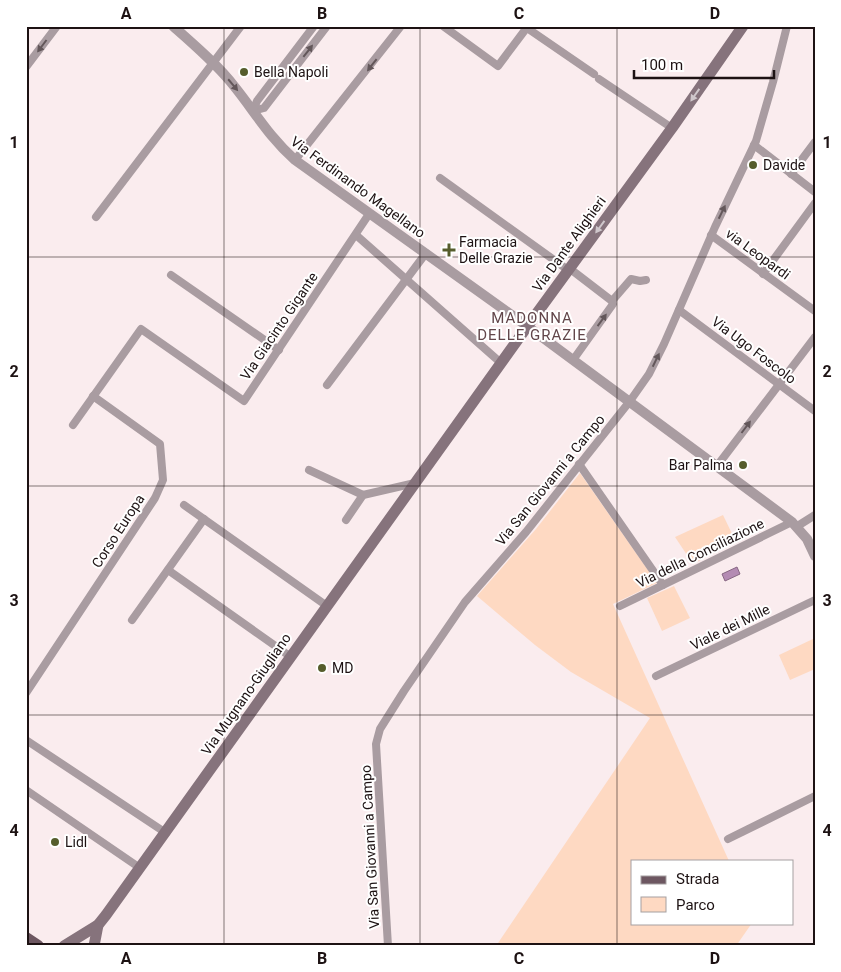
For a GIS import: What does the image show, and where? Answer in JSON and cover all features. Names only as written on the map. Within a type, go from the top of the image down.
[{"type":"main road","name":"Via Dante Alighieri","points":[[417,481],[527,326],[672,128],[743,26]]},
{"type":"main road","name":"Via Mugnano-Giugliano","points":[[64,946],[98,925],[166,833],[417,481]]},
{"type":"main road","name":"Via Mugnano-Giugliano","points":[[94,946],[98,925]]},
{"type":"main road","points":[[26,938],[38,946]]},
{"type":"street","points":[[26,67],[57,26]]},
{"type":"street","name":"Via Ferdinando Magellano","points":[[173,26],[214,63],[233,84],[278,145],[295,160],[426,252],[794,524],[807,539],[815,556]]},
{"type":"street","points":[[96,217],[241,26]]},
{"type":"street","points":[[252,111],[257,101],[314,26]]},
{"type":"street","points":[[252,111],[264,108],[327,26]]},
{"type":"street","points":[[295,160],[402,26]]},
{"type":"street","points":[[443,26],[498,66],[528,27],[672,128]]},
{"type":"street","name":"Via San Giovanni a Campo","points":[[388,946],[376,744],[380,729],[447,626],[465,602],[526,532],[630,401],[649,374],[754,145],[774,82],[787,26]]},
{"type":"street","points":[[792,174],[815,142]]},
{"type":"street","points":[[754,145],[815,192]]},
{"type":"street","points":[[440,178],[612,301]]},
{"type":"street","points":[[763,274],[815,203]]},
{"type":"street","name":"Via Giacinto Gigante","points":[[73,425],[141,329],[244,401],[370,214]]},
{"type":"street","points":[[356,235],[501,363]]},
{"type":"street","name":"via Leopardi","points":[[711,236],[815,311]]},
{"type":"street","points":[[326,385],[426,252]]},
{"type":"street","points":[[171,275],[279,350]]},
{"type":"street","points":[[573,360],[612,307],[612,301],[631,279],[646,280]]},
{"type":"street","name":"Via Ugo Foscolo","points":[[679,310],[815,411]]},
{"type":"street","points":[[717,466],[815,337]]},
{"type":"street","name":"Corso Europa","points":[[26,693],[155,498],[164,480],[160,444],[93,396]]},
{"type":"street","points":[[579,464],[663,585]]},
{"type":"street","points":[[309,470],[363,495],[417,481]]},
{"type":"street","points":[[346,520],[363,495]]},
{"type":"street","points":[[184,505],[327,606]]},
{"type":"street","name":"Via della Conciliazione","points":[[620,606],[815,514]]},
{"type":"street","points":[[132,620],[204,518]]},
{"type":"street","points":[[168,570],[291,657]]},
{"type":"street","name":"Viale dei Mille","points":[[656,676],[815,600]]},
{"type":"street","points":[[26,740],[166,833]]},
{"type":"street","points":[[26,790],[140,868]]},
{"type":"street","points":[[728,838],[815,796]]},
{"type":"green space","points":[[580,473],[657,583],[613,604],[729,860],[631,860],[631,924],[751,924],[736,946],[496,946],[650,718],[571,672],[535,645],[477,596],[536,529]]},
{"type":"green space","points":[[723,515],[736,542],[693,564],[675,537]]},
{"type":"green space","points":[[674,586],[690,618],[662,631],[647,598]]},
{"type":"green space","points":[[815,638],[815,669],[790,680],[779,655]]},
{"type":"shaded area","points":[[737,567],[740,574],[725,581],[722,574]]},
{"type":"place","name":"Bella Napoli","points":[[244,72]]},
{"type":"place","name":"Davide","points":[[753,165]]},
{"type":"place","name":"Farmacia Delle Grazie","points":[[449,250]]},
{"type":"place","name":"Bar Palma","points":[[743,465]]},
{"type":"place","name":"MD","points":[[322,668]]},
{"type":"place","name":"Lidl","points":[[55,842]]},
{"type":"district","name":"MADONNA DELLE GRAZIE","points":[[532,326]]}]
